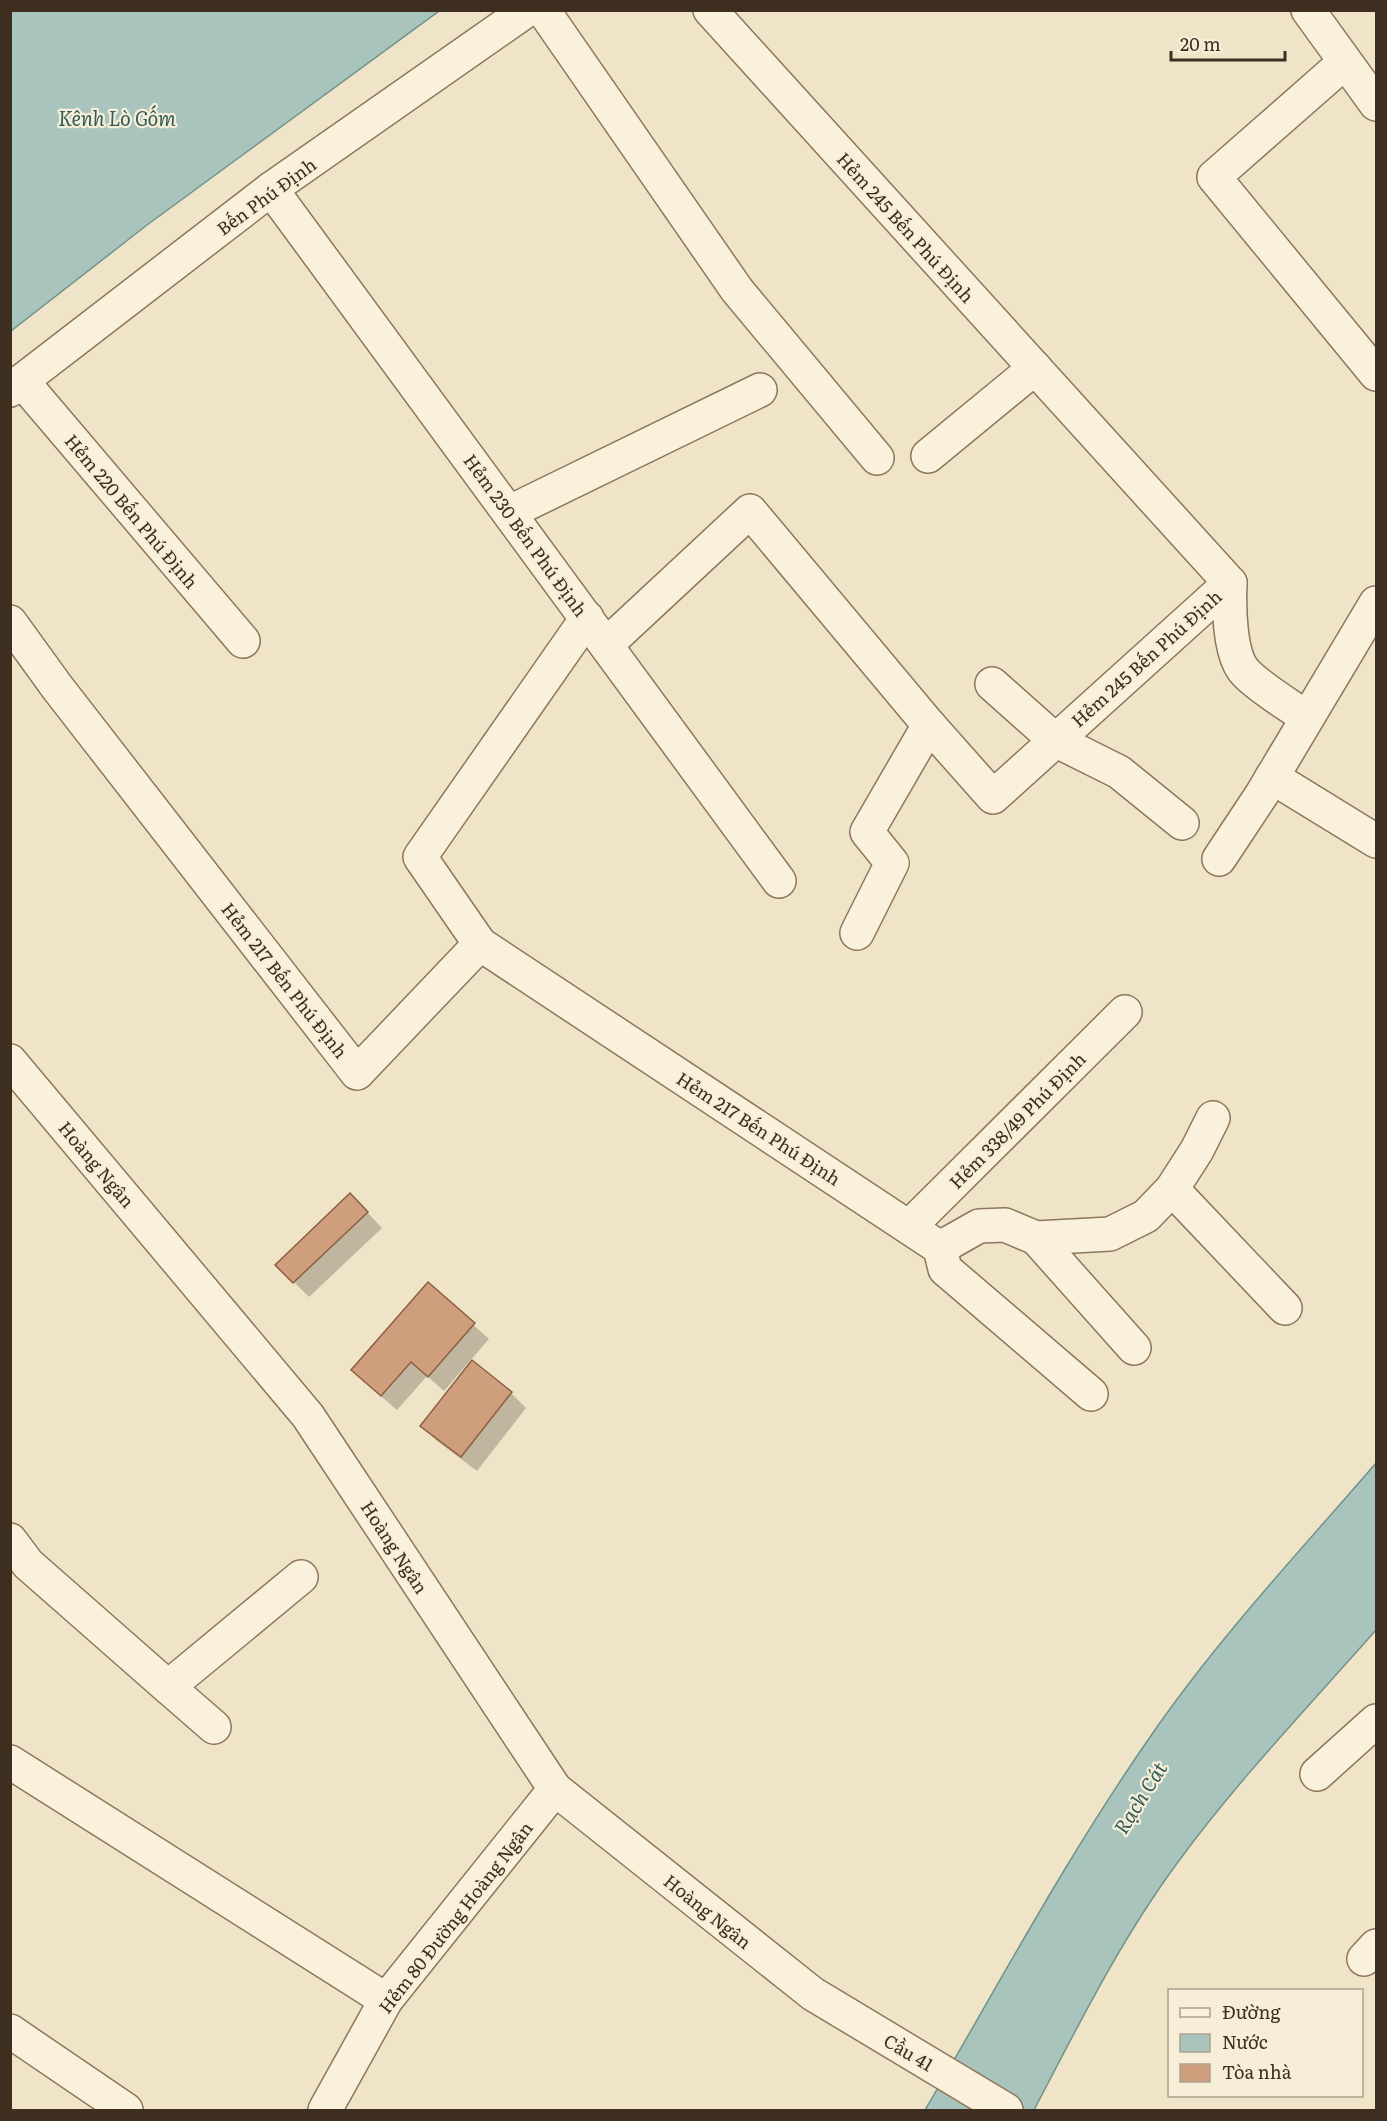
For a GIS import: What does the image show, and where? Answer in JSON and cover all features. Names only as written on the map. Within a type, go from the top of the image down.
[{"type":"street","name":"Bến Phú Định","points":[[16,385],[272,189],[527,10]]},
{"type":"street","points":[[543,10],[737,290],[877,458]]},
{"type":"street","name":"Hẻm 245 Bến Phú Định","points":[[606,645],[750,511],[993,797],[1230,583],[710,10]]},
{"type":"street","points":[[1308,10],[1377,104]]},
{"type":"street","points":[[1345,62],[1214,177],[1377,374]]},
{"type":"street","name":"Hẻm 230 Bến Phú Định","points":[[272,189],[779,881]]},
{"type":"street","points":[[928,456],[1035,368]]},
{"type":"street","name":"Hẻm 220 Bến Phú Định","points":[[16,385],[243,641]]},
{"type":"street","points":[[510,512],[760,390]]},
{"type":"street","points":[[1230,583],[1232,633],[1236,654],[1245,672],[1306,718]]},
{"type":"street","points":[[1220,859],[1377,603]]},
{"type":"street","points":[[480,944],[420,857],[587,618]]},
{"type":"street","name":"Hẻm 217 Bến Phú Định","points":[[10,622],[57,687],[357,1073],[480,944],[940,1248]]},
{"type":"street","points":[[992,684],[1055,740],[1119,772],[1182,823]]},
{"type":"street","points":[[857,933],[892,863],[867,832],[929,724]]},
{"type":"street","points":[[1272,777],[1377,842]]},
{"type":"street","name":"Hẻm 338/49 Phú Định","points":[[909,1227],[1125,1012]]},
{"type":"street","name":"Hoàng Ngân","points":[[10,1061],[308,1416],[555,1789],[813,1994]]},
{"type":"street","points":[[1036,1238],[1110,1234],[1146,1216],[1172,1189],[1197,1150],[1213,1118]]},
{"type":"street","points":[[1172,1189],[1285,1308]]},
{"type":"street","points":[[1091,1394],[1010,1322],[945,1269],[940,1248],[979,1226],[1005,1225],[1036,1238],[1134,1348]]},
{"type":"street","points":[[10,1540],[28,1564],[214,1728]]},
{"type":"street","points":[[168,1687],[302,1577]]},
{"type":"street","points":[[1317,1774],[1377,1721]]},
{"type":"street","points":[[10,1762],[386,2000]]},
{"type":"street","name":"Hẻm 80 Đường Hoàng Ngân","points":[[325,2110],[386,2000],[555,1789]]},
{"type":"street","name":"Cầu 41","points":[[813,1994],[1006,2110]]},
{"type":"street","points":[[10,2031],[126,2110]]},
{"type":"water","name":"Kênh Lò Gốm","points":[[11,10],[439,11],[147,225],[11,331]]},
{"type":"water","name":"Rạch Cát","points":[[1376,1463],[1376,1630],[1249,1773],[1157,1891],[1119,1952],[1034,2110],[925,2110],[1095,1820],[1157,1727],[1235,1625]]},
{"type":"building","points":[[350,1193],[368,1212],[293,1283],[275,1265]]},
{"type":"building","points":[[428,1282],[475,1323],[428,1377],[411,1362],[381,1396],[351,1370]]},
{"type":"building","points":[[472,1360],[512,1392],[461,1457],[420,1426]]}]
